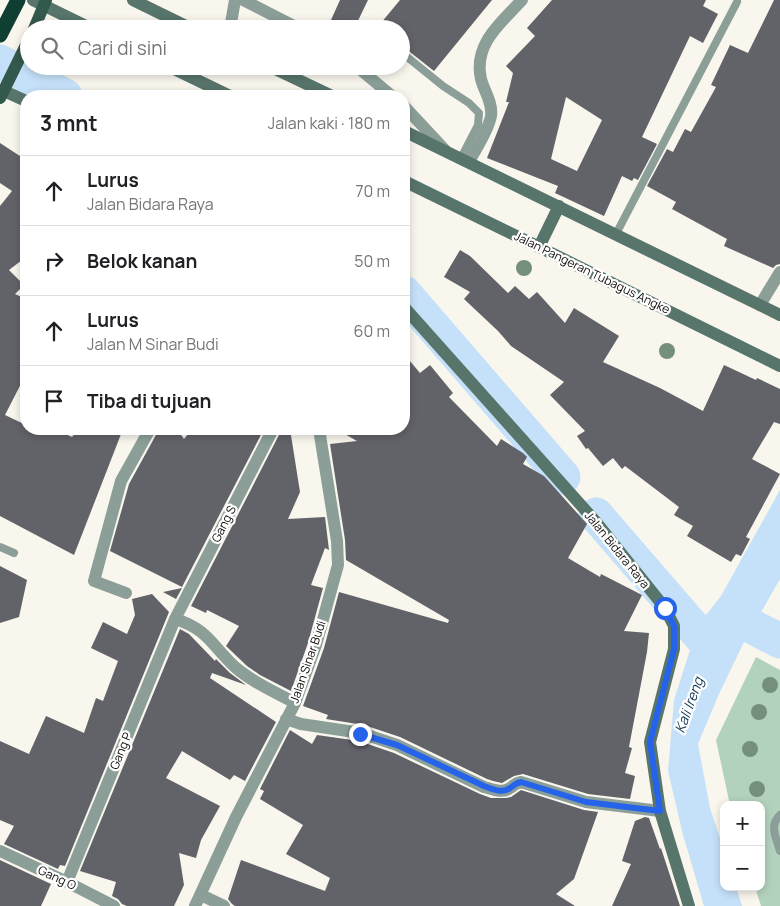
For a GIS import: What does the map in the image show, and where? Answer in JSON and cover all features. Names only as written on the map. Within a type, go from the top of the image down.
[{"type":"highway","points":[[0,35],[18,0]]},
{"type":"main road","points":[[134,0],[174,20]]},
{"type":"main road","points":[[36,20],[41,2],[75,20]]},
{"type":"main road","points":[[20,58],[2,94],[20,99]]},
{"type":"main road","points":[[187,75],[218,90]]},
{"type":"main road","points":[[288,75],[319,90]]},
{"type":"main road","points":[[410,133],[780,315]]},
{"type":"main road","name":"Jalan Pangeran Tubagus Angke","points":[[410,185],[780,366]]},
{"type":"main road","points":[[539,247],[559,206]]},
{"type":"main road","name":"Jalan Bidara Raya","points":[[410,314],[596,522],[665,608],[674,626],[674,649],[650,742],[660,811],[690,906]]},
{"type":"street","points":[[232,20],[235,0]]},
{"type":"street","points":[[242,0],[282,20]]},
{"type":"street","points":[[465,160],[488,126],[491,114],[490,103],[481,78],[479,63],[482,49],[489,35],[522,0]]},
{"type":"street","points":[[367,75],[385,90]]},
{"type":"street","points":[[410,112],[445,150]]},
{"type":"street","points":[[760,305],[780,272]]},
{"type":"street","points":[[126,593],[94,581],[121,481],[147,435]]},
{"type":"street","name":"Gang S","points":[[175,619],[270,435]]},
{"type":"street","name":"Jalan Sinar Budi","points":[[198,900],[236,817],[295,703],[316,645],[338,565],[337,541],[320,435]]},
{"type":"street","points":[[175,619],[198,629],[210,639],[235,667],[253,680],[295,703]]},
{"type":"street","name":"Gang P","points":[[67,882],[175,619]]},
{"type":"street","points":[[286,719],[301,724],[360,734],[397,745],[489,788],[505,791],[518,782],[586,802],[660,811]]},
{"type":"street","name":"Gang O","points":[[0,851],[114,906]]},
{"type":"street","points":[[198,900],[224,906]]},
{"type":"lane","points":[[616,234],[737,2]]},
{"type":"lane","points":[[410,59],[469,103],[479,113],[478,125],[465,160]]},
{"type":"lane","points":[[0,547],[14,553]]},
{"type":"lane","points":[[780,815],[776,819],[774,830],[780,851]]},
{"type":"green space","points":[[756,657],[780,670],[780,906],[761,906],[756,891],[765,891],[765,801],[729,801],[716,740]]},
{"type":"water","name":"Kali Ireng","points":[[780,490],[780,579],[743,644],[698,744],[710,808],[720,838],[720,891],[737,891],[742,906],[704,906],[683,835],[668,771],[674,700],[698,625],[721,596]]},
{"type":"building","points":[[340,0],[368,0],[358,20],[331,20]]},
{"type":"building","points":[[400,0],[492,0],[434,71],[410,52],[410,20],[383,20]]},
{"type":"building","points":[[552,0],[706,0],[703,6],[718,14],[703,43],[690,36],[642,137],[657,144],[638,180],[634,178],[632,181],[622,176],[604,216],[555,193],[558,186],[487,158],[509,102],[506,102],[513,73],[506,66],[535,36],[527,28]],"holes":[[[566,97],[602,120],[577,171],[551,159]]]},
{"type":"building","points":[[774,0],[780,0],[780,264],[773,268],[724,246],[727,239],[672,209],[676,202],[647,186],[667,149],[673,152],[685,129],[691,132],[716,87],[711,85],[730,45],[748,53]]},
{"type":"building","points":[[0,143],[20,156],[20,262],[9,270],[20,281],[20,289],[15,294],[20,296],[20,386],[5,415],[20,422],[20,435],[68,435],[72,437],[74,435],[121,435],[74,555],[0,516],[0,206],[12,191],[0,183]]},
{"type":"building","points":[[460,250],[470,256],[508,293],[515,286],[529,299],[537,292],[565,323],[574,308],[619,336],[603,362],[660,388],[703,411],[724,365],[780,389],[780,424],[774,422],[752,459],[780,474],[746,537],[750,539],[741,556],[736,554],[731,562],[687,536],[693,526],[674,515],[679,507],[625,466],[622,469],[613,458],[603,466],[588,448],[586,449],[577,436],[585,431],[550,395],[564,382],[511,346],[464,299],[470,292],[444,277]]},
{"type":"building","points":[[410,361],[420,373],[430,365],[453,393],[449,397],[497,446],[501,439],[523,453],[527,457],[523,464],[544,476],[587,524],[568,558],[600,577],[601,574],[642,595],[624,631],[649,633],[629,747],[632,748],[625,773],[635,776],[630,799],[588,794],[523,774],[514,776],[502,783],[493,781],[400,737],[364,725],[326,719],[328,715],[303,706],[324,648],[339,592],[448,623],[449,620],[346,560],[345,540],[330,444],[357,441],[346,435],[410,435]]},
{"type":"building","points":[[156,435],[181,435],[184,439],[187,435],[261,435],[182,587],[110,551],[129,484]]},
{"type":"building","points":[[279,435],[291,435],[300,492],[288,519],[325,517],[329,550],[325,548],[311,585],[323,588],[308,643],[291,691],[247,666],[226,646],[239,626],[207,610],[206,613],[191,606]]},
{"type":"building","points":[[0,566],[27,580],[19,617],[0,623]]},
{"type":"building","points":[[182,588],[176,599],[163,592]]},
{"type":"building","points":[[152,594],[169,612],[65,866],[60,865],[58,869],[4,844],[14,826],[0,820],[0,741],[29,754],[46,716],[84,733],[96,698],[103,701],[118,661],[91,648],[103,622],[127,634],[135,615],[132,599]]},
{"type":"building","points":[[180,629],[189,634],[215,661],[216,659],[246,685],[212,673],[210,678],[276,722],[245,781],[234,775],[230,780],[182,751],[166,778],[220,806],[201,840],[196,858],[179,853],[184,885],[174,906],[127,906],[112,896],[116,882],[80,871]]},
{"type":"building","points":[[290,730],[312,744],[317,735],[359,741],[394,753],[491,798],[511,797],[521,790],[584,810],[598,812],[574,879],[556,894],[575,906],[235,906],[228,899],[241,860],[325,891],[330,878],[286,854],[303,825],[260,799],[264,791],[260,789]]},
{"type":"building","points":[[645,817],[649,818],[661,848],[680,906],[612,906],[631,864],[622,861],[635,821]]},
{"type":"building","points":[[0,860],[51,884],[41,906],[0,906]]},
{"type":"waterway","points":[[0,62],[20,72]]},
{"type":"waterway","points":[[25,75],[54,90]]},
{"type":"waterway","points":[[410,300],[563,477]]},
{"type":"waterway","points":[[596,515],[711,648]]},
{"type":"waterway","points":[[730,615],[780,641]]},
{"type":"route","points":[[360,734],[397,745],[489,788],[505,791],[521,782],[586,802],[660,811],[650,742],[674,649],[674,626],[665,608]]}]
